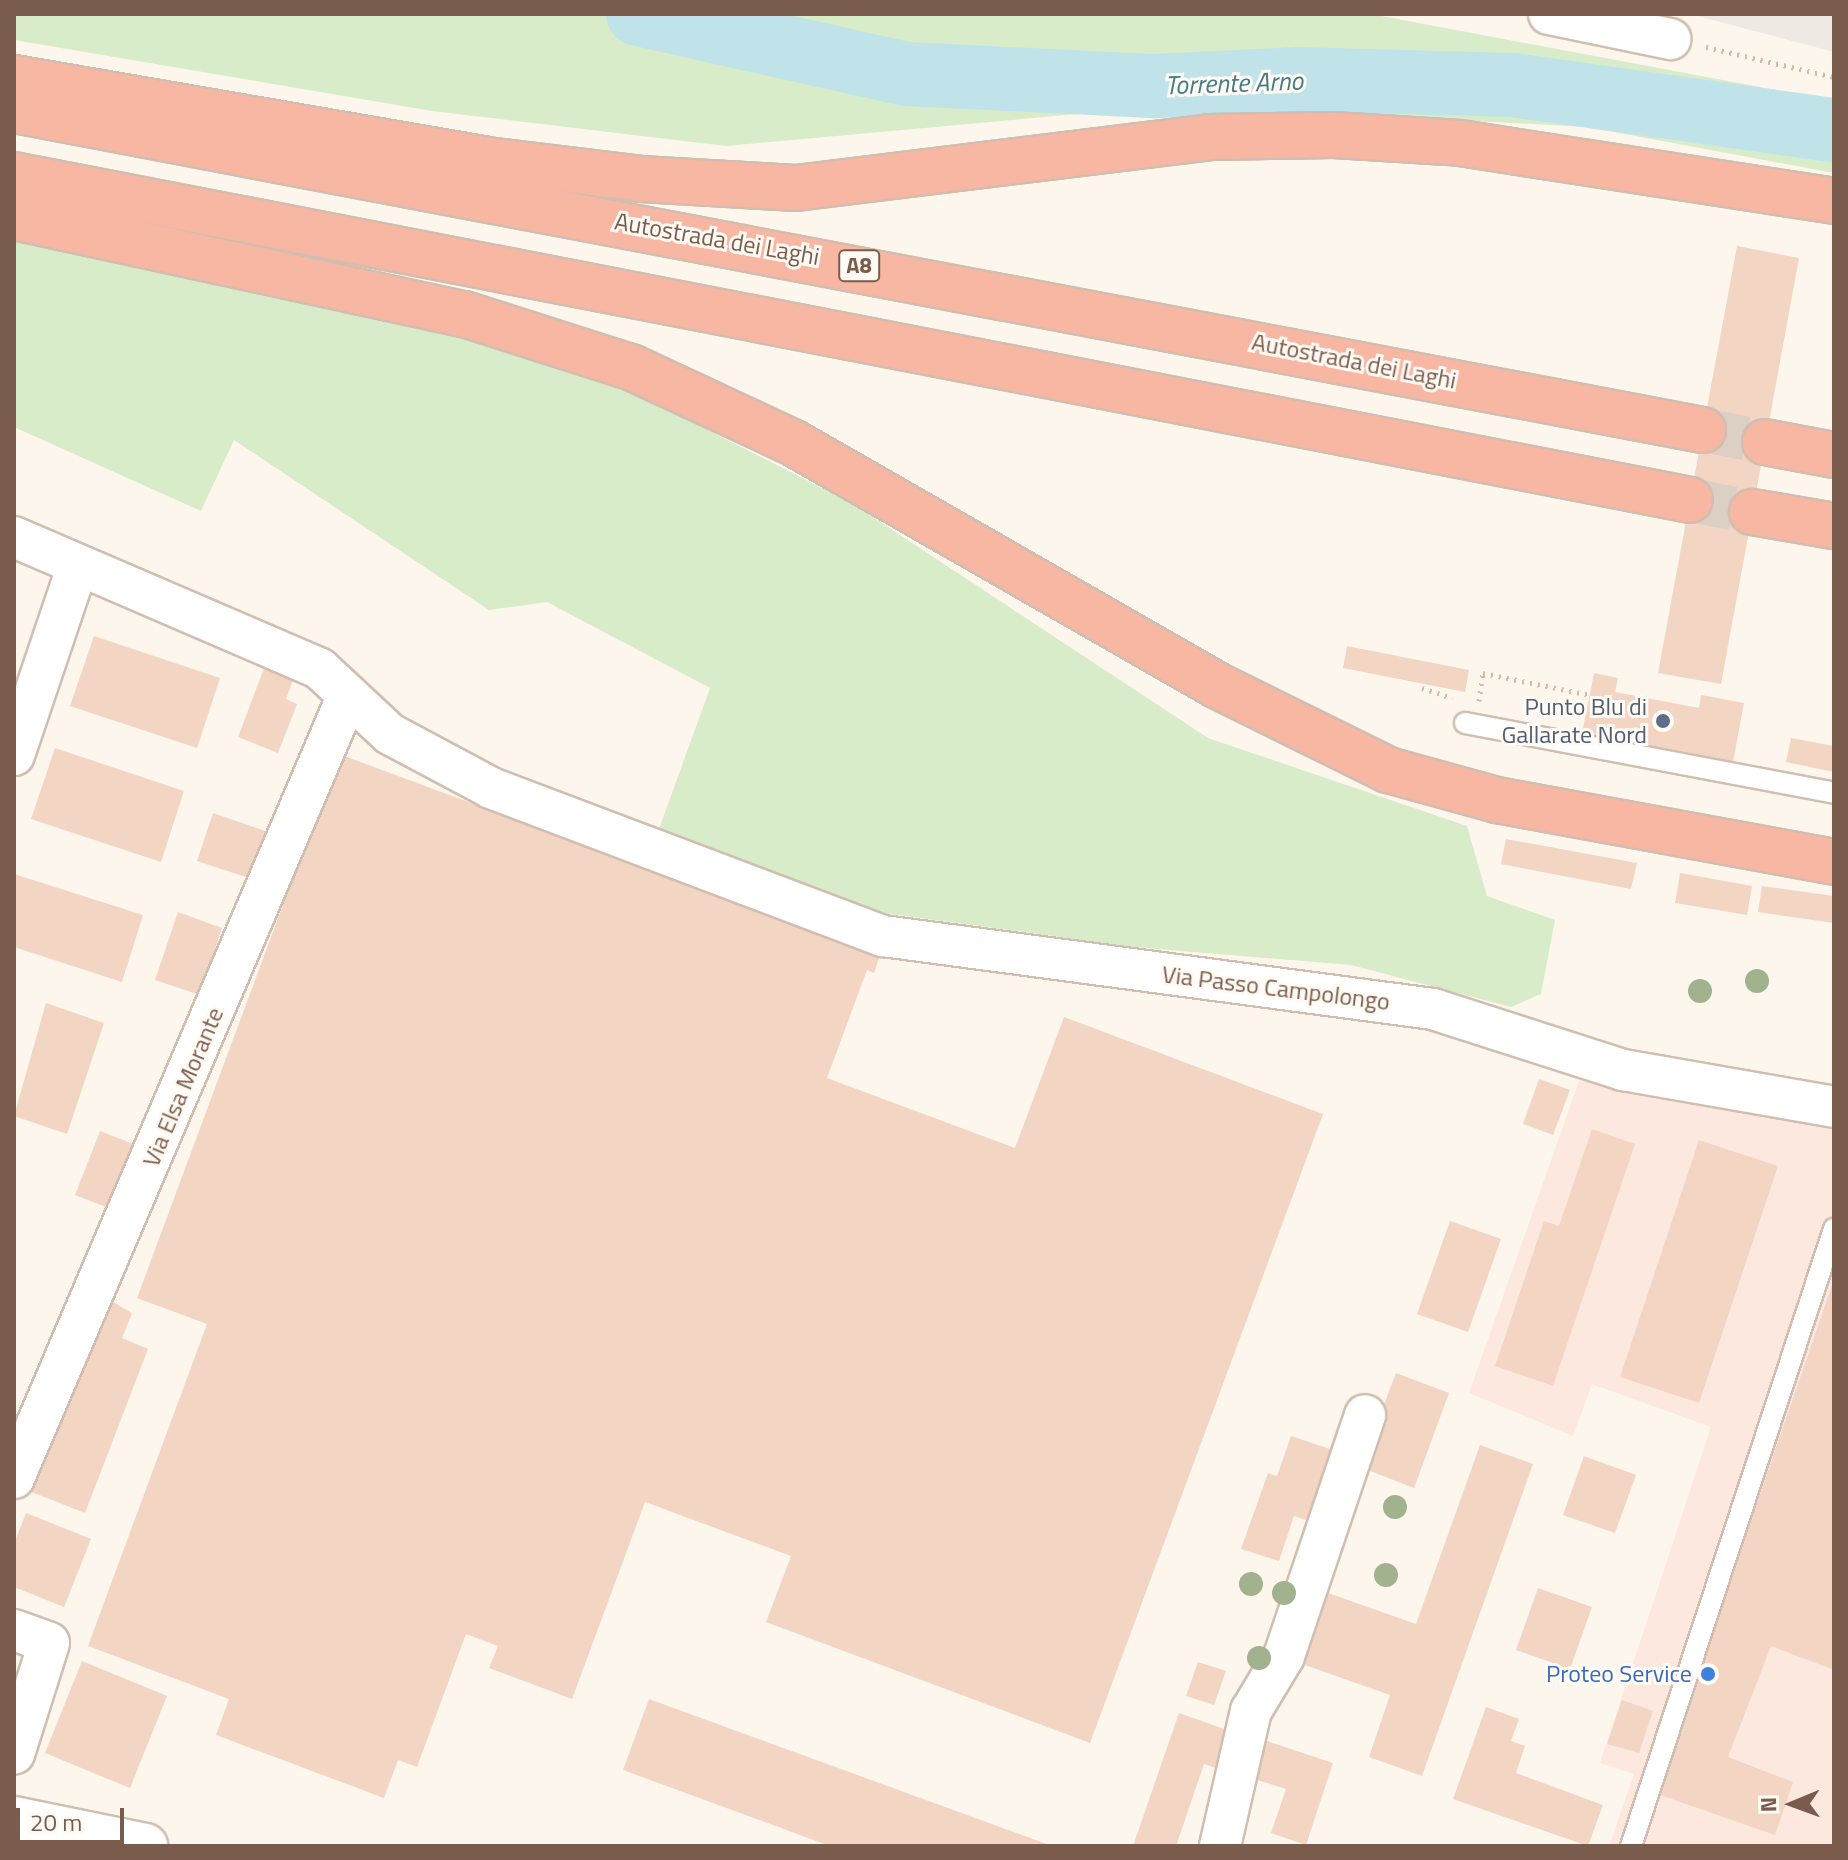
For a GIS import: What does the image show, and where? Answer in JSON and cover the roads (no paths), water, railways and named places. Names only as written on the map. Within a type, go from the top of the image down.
[{"type":"highway","points":[[14,78],[487,160],[641,179],[796,188],[1209,137],[1334,135],[1460,143],[1834,201]]},
{"type":"highway","name":"Autostrada dei Laghi","points":[[14,110],[1703,430]]},
{"type":"highway","points":[[14,175],[1690,500]]},
{"type":"highway","points":[[14,217],[464,314],[633,368],[792,442],[1216,685],[1388,770],[1497,800],[1834,862]]},
{"type":"highway","points":[[1765,442],[1834,455]]},
{"type":"highway","points":[[1752,512],[1834,526]]},
{"type":"main road","points":[[14,1819],[145,1846]]},
{"type":"street","points":[[1549,14],[1670,39]]},
{"type":"street","points":[[23,545],[320,669],[348,695]]},
{"type":"street","points":[[14,755],[77,568]]},
{"type":"street","name":"Via Passo Campolongo","points":[[348,695],[390,734],[491,788],[717,876],[883,936],[1433,1009],[1623,1070],[1834,1107]]},
{"type":"street","name":"Via Elsa Morante","points":[[14,1478],[348,695]]},
{"type":"street","points":[[1220,1846],[1251,1711],[1284,1656],[1365,1415]]},
{"type":"street","points":[[14,1630],[49,1643],[14,1754]]},
{"type":"lane","points":[[1465,723],[1834,793]]},
{"type":"lane","points":[[1631,1846],[1834,1229]]},
{"type":"waterway","name":"Torrente Arno","points":[[638,14],[907,74],[1156,86],[1298,79],[1512,85],[1834,130]]},
{"type":"tunnel","points":[[1703,430],[1765,442]]},
{"type":"tunnel","points":[[1690,500],[1752,512]]},
{"type":"place","name":"Punto Blu di Gallarate Nord","points":[[1663,721]]},
{"type":"place","name":"Proteo Service","points":[[1708,1674]]}]
